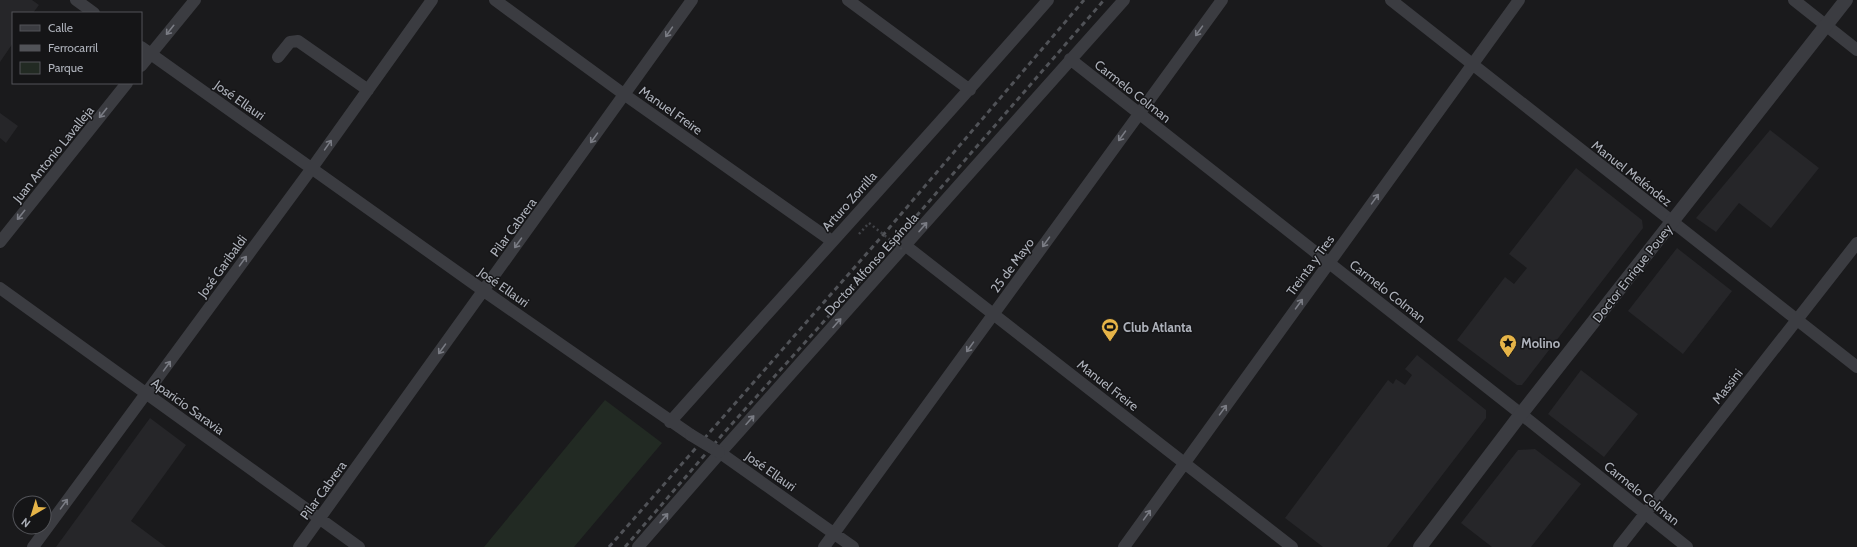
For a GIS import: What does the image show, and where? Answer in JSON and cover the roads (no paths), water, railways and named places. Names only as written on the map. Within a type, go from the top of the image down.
[{"type":"street","points":[[76,0],[93,12]]},
{"type":"street","points":[[142,63],[146,50],[195,0]]},
{"type":"street","name":"José Garibaldi","points":[[33,547],[312,168],[432,0]]},
{"type":"street","name":"Manuel Freire","points":[[495,0],[832,241]]},
{"type":"street","name":"Pilar Cabrera","points":[[299,547],[692,0]]},
{"type":"street","points":[[848,0],[970,90]]},
{"type":"street","name":"Arturo Zorrilla","points":[[670,422],[970,90],[1048,0]]},
{"type":"street","name":"Doctor Alfonso Espínola","points":[[638,547],[720,452],[904,248],[1070,59],[1124,0]]},
{"type":"street","name":"25 de Mayo","points":[[824,547],[1222,0]]},
{"type":"street","name":"Manuel Meléndez","points":[[1391,0],[1857,366]]},
{"type":"street","name":"Treinta y Tres","points":[[1124,547],[1520,0]]},
{"type":"street","points":[[1794,0],[1857,50]]},
{"type":"street","name":"Doctor Enrique Pouey","points":[[1420,547],[1521,414],[1846,0]]},
{"type":"street","points":[[278,57],[290,42],[298,41],[368,90]]},
{"type":"street","name":"José Ellauri","points":[[146,50],[670,422],[720,452],[853,547]]},
{"type":"street","name":"Carmelo Colman","points":[[1070,59],[1521,414],[1687,547]]},
{"type":"street","name":"Juan Antonio Lavalleja","points":[[0,242],[126,84]]},
{"type":"street","name":"Massini","points":[[1619,547],[1857,243]]},
{"type":"street","name":"Manuel Freire","points":[[904,248],[993,314],[1292,547]]},
{"type":"street","name":"Aparicio Saravia","points":[[0,288],[359,547]]},
{"type":"railway","points":[[609,547],[890,227],[1084,0]]},
{"type":"railway","points":[[625,547],[722,435],[853,289],[1104,0]]},
{"type":"place","name":"Club Atlanta","points":[[1110,342]]},
{"type":"place","name":"Molino","points":[[1508,358]]}]
